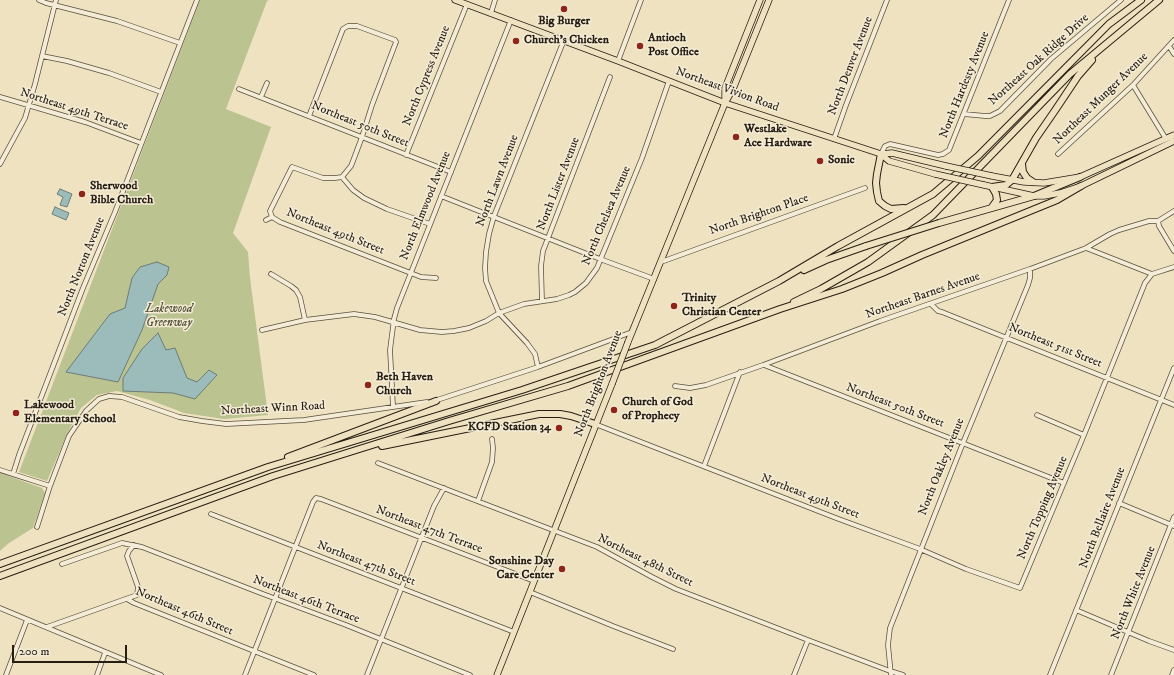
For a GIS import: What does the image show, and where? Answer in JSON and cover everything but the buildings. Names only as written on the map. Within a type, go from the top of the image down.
[{"type":"highway","points":[[779,281],[838,246],[933,194],[978,156],[1109,24],[1141,0]]},
{"type":"highway","points":[[780,309],[821,289],[868,262],[933,215],[1070,74],[1160,0]]},
{"type":"highway","points":[[992,207],[997,200],[996,194],[992,187],[1006,185],[1012,180],[1036,138],[1073,83],[1102,47]]},
{"type":"highway","points":[[881,154],[876,183],[879,201],[891,209],[911,206]]},
{"type":"highway","points":[[1022,164],[1023,172],[1027,178],[1033,182]]},
{"type":"highway","points":[[0,564],[268,467],[522,390],[655,345],[779,281],[826,260],[939,223],[1034,196],[1080,177]]},
{"type":"highway","points":[[0,576],[273,476],[449,421],[568,386],[780,309],[815,299],[862,282],[922,255],[1057,200],[1081,186]]},
{"type":"highway","points":[[268,467],[282,459],[436,401]]},
{"type":"highway","points":[[354,451],[539,414],[560,414],[595,424]]},
{"type":"main road","name":"Northeast Vivion Road","points":[[455,0],[725,102],[834,139],[881,154],[892,153],[1012,180],[1055,182],[1080,177],[1174,135]]},
{"type":"main road","name":"North Brighton Avenue","points":[[725,102],[725,88],[760,0]]},
{"type":"main road","name":"North Brighton Avenue","points":[[497,675],[632,332],[725,102],[733,89],[769,0]]},
{"type":"main road","name":"Northeast Vivion Road","points":[[881,154],[889,161],[935,174],[1034,196],[1044,196],[1060,193],[1081,186],[1174,141]]},
{"type":"street","points":[[39,0],[55,2],[117,21],[180,43]]},
{"type":"street","name":"North Norton Avenue","points":[[13,474],[83,288],[115,212],[197,0]]},
{"type":"street","points":[[491,13],[495,0]]},
{"type":"street","points":[[618,61],[641,0]]},
{"type":"street","name":"North Denver Avenue","points":[[834,139],[888,0]]},
{"type":"street","name":"North Hardesty Avenue","points":[[881,154],[885,146],[890,144],[938,155],[946,153],[950,148],[964,114],[1009,0]]},
{"type":"street","name":"Northeast Oak Ridge Drive","points":[[964,114],[990,116],[1000,111],[1051,59],[1121,0]]},
{"type":"street","points":[[0,164],[2,154],[25,118],[55,2]]},
{"type":"street","name":"North Cypress Avenue","points":[[406,155],[467,4]]},
{"type":"street","name":"North Elmwood Avenue","points":[[393,406],[390,350],[397,308],[511,20]]},
{"type":"street","points":[[266,220],[272,217],[270,211],[292,167],[323,178],[335,178],[342,177],[351,166],[362,138],[372,105],[398,41],[357,26],[348,26],[343,29],[309,116]]},
{"type":"street","name":"North Lawn Avenue","points":[[538,367],[535,354],[527,343],[499,313],[488,286],[485,276],[485,268],[487,243],[494,216],[564,40]]},
{"type":"street","name":"Northeast Munger Avenue","points":[[1058,154],[1132,86],[1174,40]]},
{"type":"street","points":[[1169,46],[1174,54]]},
{"type":"street","points":[[42,56],[67,61],[109,73],[161,92]]},
{"type":"street","name":"North Lister Avenue","points":[[542,301],[542,261],[544,251],[610,77]]},
{"type":"street","name":"North Chelsea Avenue","points":[[262,330],[305,320],[354,314],[375,317],[420,330],[442,332],[470,328],[499,313],[530,302],[569,296],[590,278],[597,268],[642,158],[669,81]]},
{"type":"street","points":[[261,97],[267,83]]},
{"type":"street","points":[[1132,86],[1166,139]]},
{"type":"street","name":"Northeast 50th Street","points":[[239,89],[451,172]]},
{"type":"street","name":"Northeast 49th Terrace","points":[[0,97],[85,122],[141,143]]},
{"type":"street","points":[[342,177],[353,190],[364,198],[387,209],[430,224]]},
{"type":"street","name":"North Brighton Place","points":[[661,262],[865,188]]},
{"type":"street","points":[[442,196],[600,260],[654,279]]},
{"type":"street","name":"Northeast Barnes Avenue","points":[[675,386],[690,388],[706,385],[740,372],[764,365],[880,321],[1086,248],[1119,230],[1140,223],[1158,221],[1174,211]]},
{"type":"street","name":"Northeast 49th Street","points":[[272,217],[280,222],[410,273],[421,277],[436,278]]},
{"type":"street","points":[[1158,221],[1158,226],[1174,251]]},
{"type":"street","points":[[1086,248],[1152,274],[1174,266]]},
{"type":"street","name":"North Oakley Avenue","points":[[890,673],[888,645],[890,628],[920,549],[1028,285],[1030,269]]},
{"type":"street","points":[[271,274],[296,290],[300,297],[305,320]]},
{"type":"street","name":"North Topping Avenue","points":[[1019,587],[1020,588],[1022,585],[1145,283],[1152,274]]},
{"type":"street","name":"Northeast 51st Street","points":[[931,304],[938,311],[1174,405]]},
{"type":"street","name":"Northeast Winn Road","points":[[37,527],[50,486],[69,436],[86,411],[99,399],[109,396],[122,397],[179,417],[202,422],[226,424],[304,420],[436,401],[538,367],[632,332]]},
{"type":"street","name":"Northeast 50th Street","points":[[764,365],[1064,483]]},
{"type":"street","name":"North Bellaire Avenue","points":[[1050,675],[1174,368]]},
{"type":"street","points":[[704,466],[740,372]]},
{"type":"street","points":[[1037,416],[1084,435]]},
{"type":"street","name":"Northeast 49th Street","points":[[595,424],[836,518],[920,549],[966,569],[1019,587]]},
{"type":"street","points":[[478,501],[492,462],[492,439]]},
{"type":"street","name":"Northeast 48th Street","points":[[378,462],[596,547],[676,589],[890,673],[903,675]]},
{"type":"street","points":[[0,470],[50,486]]},
{"type":"street","points":[[367,675],[434,506],[444,488]]},
{"type":"street","name":"Northeast 47th Terrace","points":[[296,547],[313,502],[316,498],[534,581]]},
{"type":"street","points":[[1119,503],[1172,525]]},
{"type":"street","name":"Northeast 47th Street","points":[[211,514],[235,522],[514,632]]},
{"type":"street","name":"North White Avenue","points":[[1111,675],[1174,517]]},
{"type":"street","name":"Northeast 46th Terrace","points":[[62,564],[122,543],[142,546],[470,675]]},
{"type":"street","points":[[127,599],[136,595],[138,590],[127,556],[130,548],[134,545]]},
{"type":"street","points":[[245,675],[296,547]]},
{"type":"street","points":[[530,592],[673,649]]},
{"type":"street","name":"Northeast 46th Street","points":[[46,628],[127,599],[254,652],[314,675]]},
{"type":"street","points":[[0,608],[105,653],[161,675]]},
{"type":"street","points":[[1076,610],[1174,650]]},
{"type":"street","points":[[6,675],[27,620]]},
{"type":"street","points":[[794,675],[808,640]]},
{"type":"street","points":[[97,675],[105,653]]},
{"type":"street","points":[[1172,675],[1174,670]]},
{"type":"green space","name":"Lakewood Greenway","points":[[200,0],[269,0],[267,1],[226,109],[271,127],[233,233],[248,252],[268,415],[224,419],[184,413],[150,400],[117,391],[97,395],[81,408],[67,434],[47,481],[19,472]]},
{"type":"green space","points":[[0,473],[42,488],[45,493],[33,528],[9,543],[0,551]]},
{"type":"water","points":[[60,189],[72,194],[67,207],[60,205],[63,197],[57,194]]},
{"type":"water","points":[[55,207],[69,213],[66,220],[52,214]]},
{"type":"water","points":[[157,262],[169,267],[167,275],[158,284],[142,330],[118,382],[66,372],[110,314],[125,308],[132,278],[140,267]]},
{"type":"water","points":[[158,333],[166,350],[175,348],[187,378],[197,382],[209,370],[217,375],[195,399],[173,393],[123,391],[123,378],[142,349]]},
{"type":"place","name":"Big Burger","points":[[564,9]]},
{"type":"place","name":"Church's Chicken","points":[[516,41]]},
{"type":"place","name":"Antioch Post Office","points":[[640,46]]},
{"type":"place","name":"Westlake Ace Hardware","points":[[736,137]]},
{"type":"place","name":"Sonic","points":[[820,161]]},
{"type":"place","name":"Sherwood Bible Church","points":[[82,194]]},
{"type":"place","name":"Trinity Christian Center","points":[[674,306]]},
{"type":"place","name":"Beth Haven Church","points":[[368,385]]},
{"type":"place","name":"Church of God of Prophecy","points":[[614,410]]},
{"type":"place","name":"Lakewood Elementary School","points":[[16,413]]},
{"type":"place","name":"KCFD Station 34","points":[[559,428]]},
{"type":"place","name":"Sonshine Day Care Center","points":[[562,569]]}]
